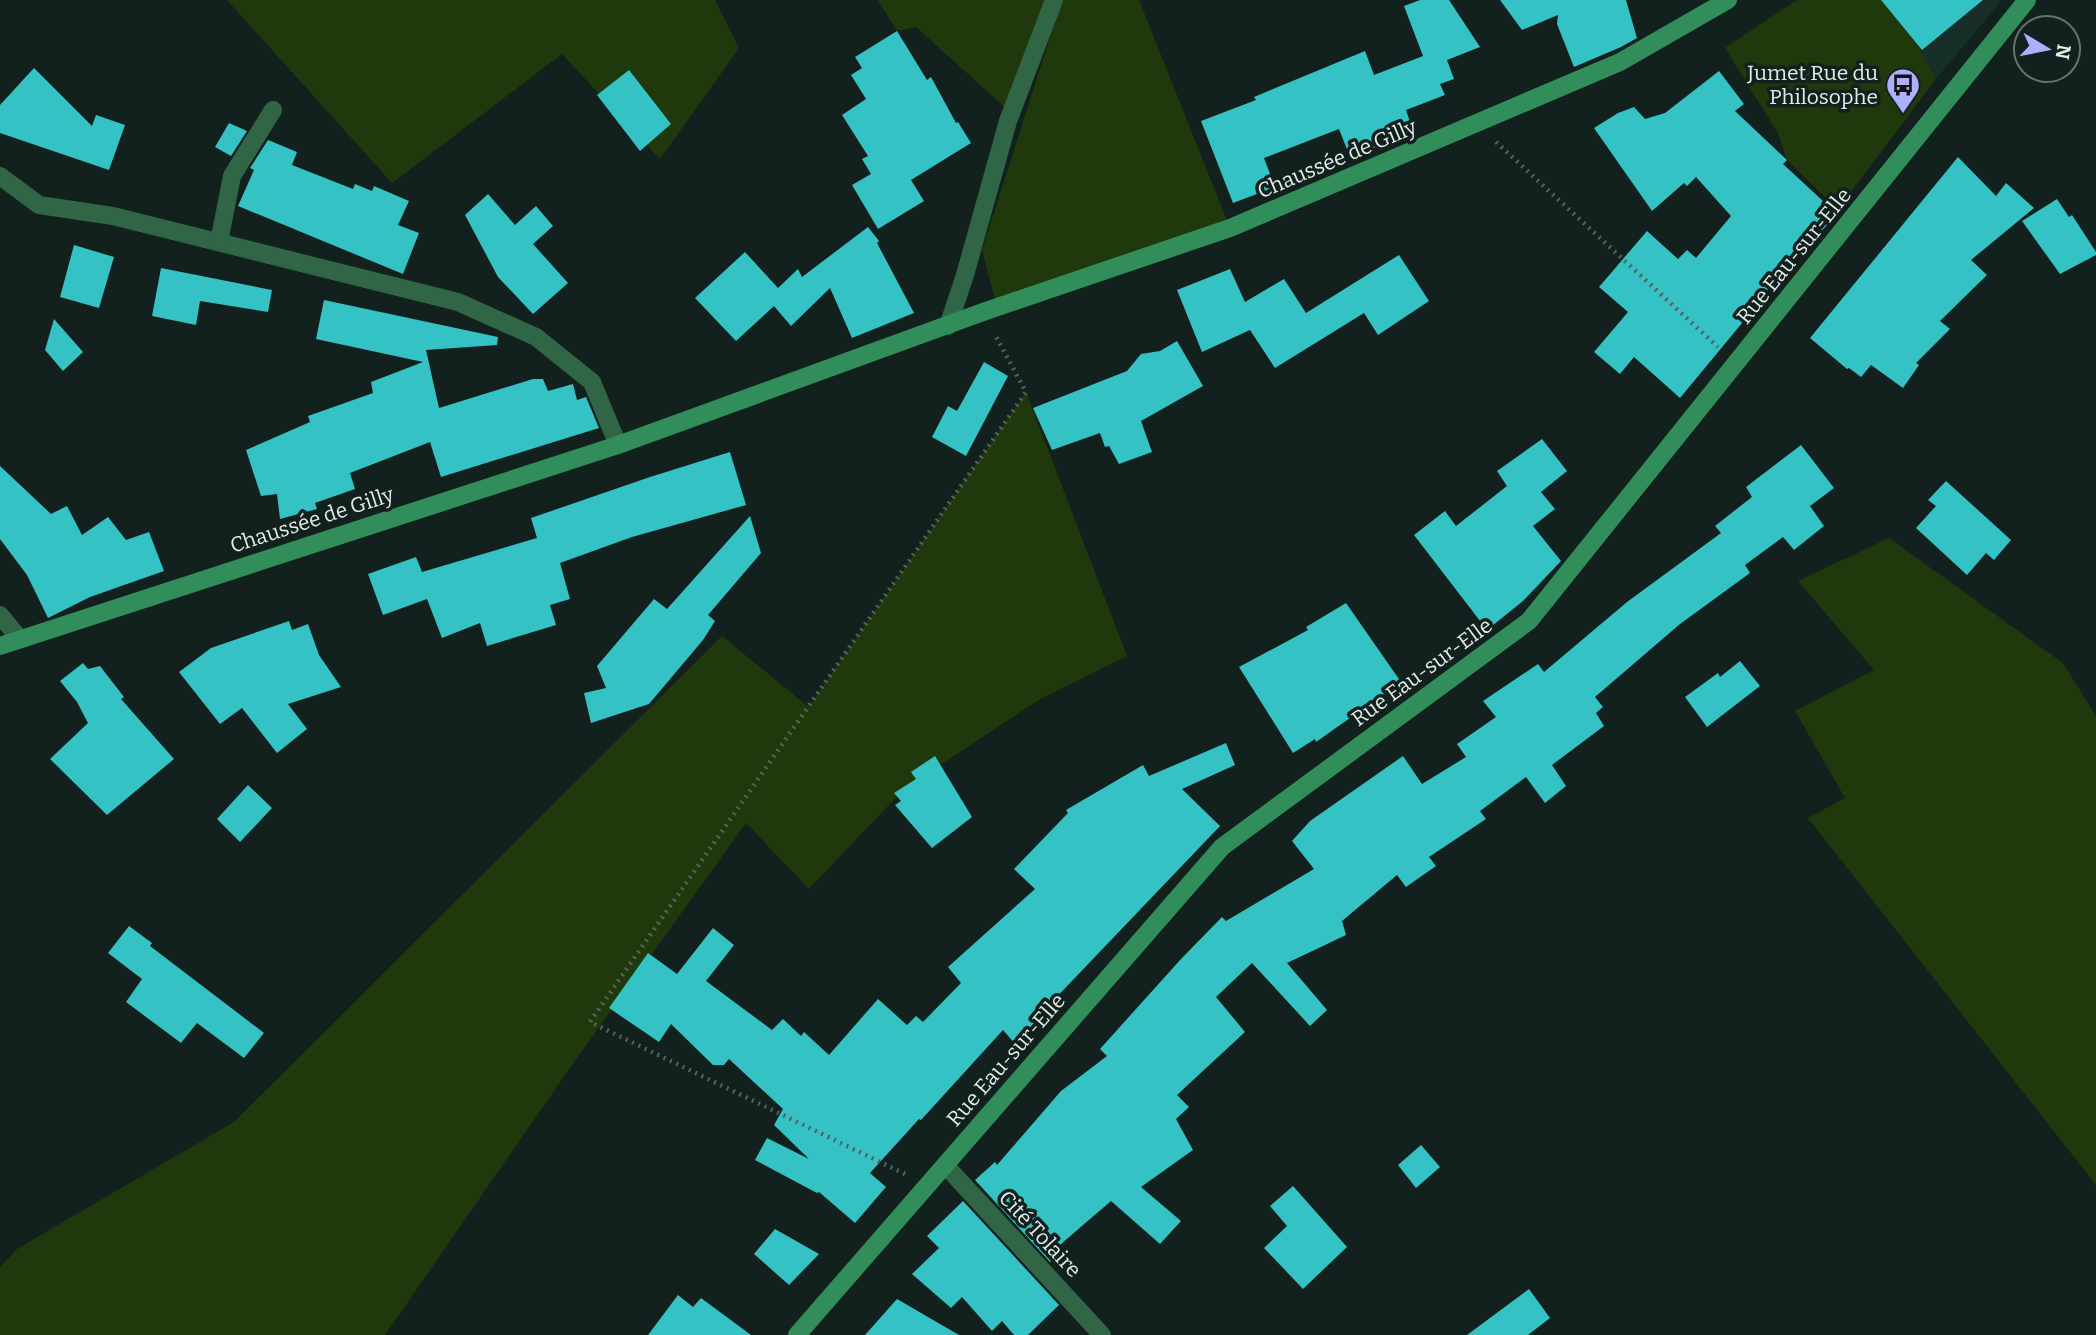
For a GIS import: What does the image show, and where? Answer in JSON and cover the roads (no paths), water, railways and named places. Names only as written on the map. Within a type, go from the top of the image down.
[{"type":"main road","name":"Chaussée de Gilly","points":[[0,646],[618,445],[983,312],[1230,228],[1620,62],[1728,0]]},
{"type":"main road","name":"Rue Eau-sur-Elle","points":[[797,1335],[1222,847],[1529,621],[2027,0]]},
{"type":"street","points":[[948,326],[1008,121],[1054,0]]},
{"type":"street","points":[[219,242],[232,176],[273,110]]},
{"type":"street","points":[[0,176],[39,205],[113,216],[458,302],[536,337],[592,382],[618,445]]},
{"type":"street","points":[[0,615],[19,638]]},
{"type":"street","name":"Cité Tolaire","points":[[945,1165],[1102,1335]]},
{"type":"place","name":"Jumet Rue du Philosophe","points":[[1903,115]]}]
